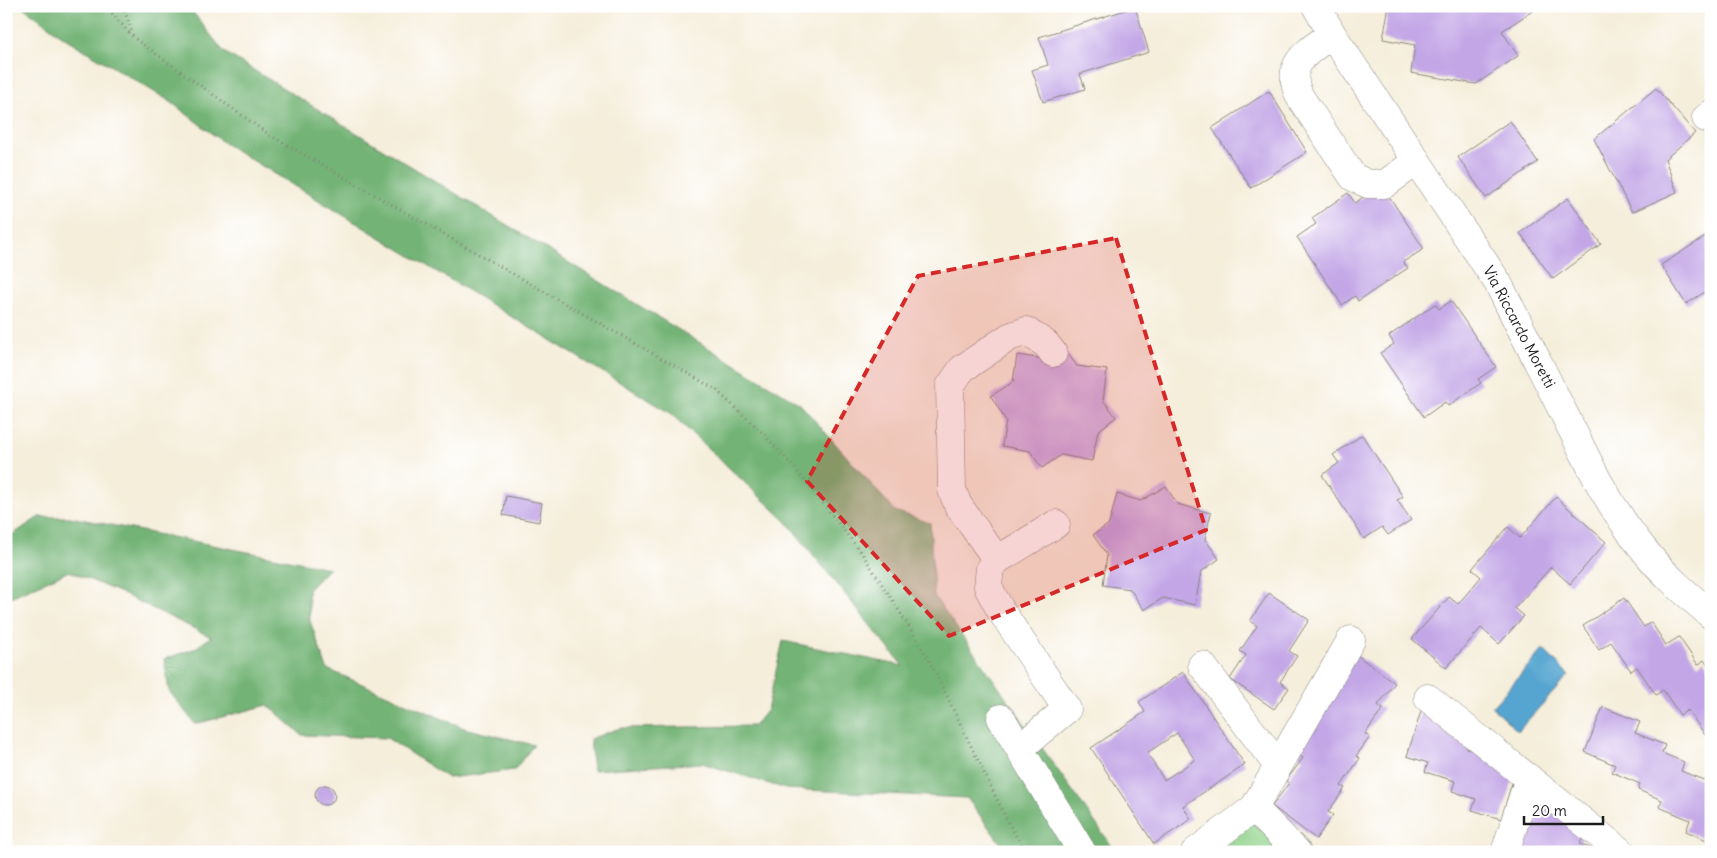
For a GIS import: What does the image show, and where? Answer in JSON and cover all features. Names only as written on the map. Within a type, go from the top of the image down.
[{"type":"street","name":"Via Riccardo Moretti","points":[[1316,6],[1332,34],[1498,283],[1614,509],[1646,553],[1681,589],[1711,615]]},
{"type":"street","points":[[1332,34],[1302,57],[1295,70],[1294,84],[1300,97],[1353,177],[1368,184],[1385,184],[1417,161]]},
{"type":"street","points":[[997,560],[958,506],[952,490],[950,386],[962,369],[1009,337],[1026,332],[1046,344],[1053,353]]},
{"type":"street","points":[[1020,748],[1067,709],[1001,612],[988,586],[990,568],[997,560],[1056,524]]},
{"type":"street","points":[[1195,852],[1254,808],[1351,640]]},
{"type":"street","points":[[1202,665],[1278,766]]},
{"type":"street","points":[[1428,698],[1621,852]]},
{"type":"street","points":[[1001,718],[1082,852]]},
{"type":"street","points":[[1505,852],[1529,778]]},
{"type":"street","points":[[1254,808],[1297,852]]},
{"type":"path","points":[[105,6],[134,38],[268,134],[715,389],[764,434],[809,485],[861,552],[895,604],[928,660],[1009,824],[1026,852]]},
{"type":"path","points":[[123,6],[134,38]]},
{"type":"highlighted area","points":[[1116,238],[1206,530],[949,636],[807,481],[918,276]]},
{"type":"green space","points":[[22,6],[188,6],[224,52],[800,404],[895,511],[930,523],[934,596],[1116,852],[1007,852],[967,798],[786,789],[702,763],[593,770],[590,739],[620,728],[754,726],[767,710],[783,641],[903,666],[786,521],[669,412],[224,143],[171,102],[63,37]]},
{"type":"green space","points":[[39,517],[70,517],[329,568],[308,590],[310,621],[327,669],[464,728],[534,745],[514,770],[448,778],[387,738],[302,735],[268,705],[195,724],[169,691],[164,659],[194,649],[211,637],[121,593],[69,571],[6,599],[6,539]]},
{"type":"green space","points":[[1256,819],[1279,852],[1209,852]]},
{"type":"water","points":[[1543,649],[1569,675],[1518,731],[1492,707]]},
{"type":"building","points":[[1389,6],[1540,6],[1502,31],[1518,56],[1476,84],[1411,73],[1415,45],[1383,39]]},
{"type":"building","points":[[1135,7],[1149,52],[1080,74],[1085,89],[1043,102],[1032,70],[1048,65],[1039,37]]},
{"type":"building","points":[[1656,88],[1695,133],[1665,159],[1677,192],[1632,212],[1594,139]]},
{"type":"building","points":[[1269,91],[1307,152],[1251,188],[1212,128]]},
{"type":"building","points":[[1510,121],[1538,162],[1486,198],[1458,157]]},
{"type":"building","points":[[1381,184],[1424,249],[1403,262],[1408,268],[1358,301],[1355,296],[1342,305],[1297,237],[1316,224],[1312,218],[1348,193],[1355,203]]},
{"type":"building","points":[[1568,198],[1601,244],[1553,279],[1520,233]]},
{"type":"building","points":[[1711,233],[1711,288],[1686,304],[1661,265]]},
{"type":"building","points":[[1451,301],[1496,367],[1478,379],[1481,383],[1448,406],[1445,402],[1424,417],[1380,353],[1394,344],[1389,336],[1435,304],[1439,309]]},
{"type":"building","points":[[1062,346],[1077,366],[1107,370],[1103,400],[1116,417],[1098,431],[1092,461],[1061,455],[1042,468],[1030,451],[1002,446],[1006,421],[991,396],[1013,382],[1017,355],[1045,359]]},
{"type":"building","points":[[1362,435],[1403,497],[1397,500],[1411,520],[1388,535],[1382,527],[1364,539],[1322,475],[1339,463],[1333,455]]},
{"type":"building","points":[[1166,486],[1177,504],[1211,513],[1205,539],[1219,559],[1201,572],[1195,605],[1163,598],[1144,610],[1130,589],[1103,585],[1107,555],[1093,535],[1109,524],[1117,494],[1141,501]]},
{"type":"building","points":[[506,496],[542,503],[539,522],[503,515]]},
{"type":"building","points":[[1556,497],[1606,542],[1570,584],[1551,567],[1515,608],[1524,616],[1499,644],[1481,628],[1446,668],[1412,639],[1449,597],[1458,604],[1481,577],[1472,569],[1508,527],[1520,538]]},
{"type":"building","points":[[1269,593],[1309,620],[1289,651],[1297,656],[1280,682],[1289,688],[1274,709],[1230,679],[1246,655],[1240,651],[1257,626],[1250,621]]},
{"type":"building","points":[[1624,598],[1644,627],[1651,622],[1666,645],[1679,637],[1698,665],[1704,660],[1711,670],[1711,731],[1705,735],[1688,710],[1680,715],[1663,690],[1656,695],[1637,667],[1631,671],[1611,642],[1599,650],[1583,626]]},
{"type":"building","points":[[1354,653],[1395,683],[1378,705],[1383,709],[1365,734],[1370,737],[1356,756],[1360,758],[1341,786],[1345,788],[1328,812],[1333,815],[1316,839],[1272,806],[1289,783],[1286,781],[1303,758],[1297,754]]},
{"type":"building","points":[[1183,672],[1245,765],[1183,806],[1191,819],[1154,844],[1091,748],[1145,712],[1139,702]],"holes":[[[1177,733],[1195,760],[1164,780],[1147,753]]]},
{"type":"building","points":[[1603,707],[1640,722],[1635,733],[1665,745],[1662,753],[1684,762],[1681,771],[1711,783],[1707,793],[1711,795],[1711,842],[1686,831],[1690,820],[1659,807],[1662,800],[1638,790],[1640,784],[1612,772],[1615,765],[1585,752]]},
{"type":"building","points":[[1422,708],[1470,736],[1466,748],[1495,757],[1515,773],[1501,819],[1472,810],[1476,799],[1452,791],[1455,781],[1425,772],[1428,763],[1407,756]]},
{"type":"building","points":[[325,785],[332,788],[335,795],[332,802],[325,805],[318,802],[315,795],[318,788]]},
{"type":"building","points":[[1533,802],[1566,813],[1563,824],[1585,831],[1580,844],[1601,852],[1528,852],[1517,848]]}]
